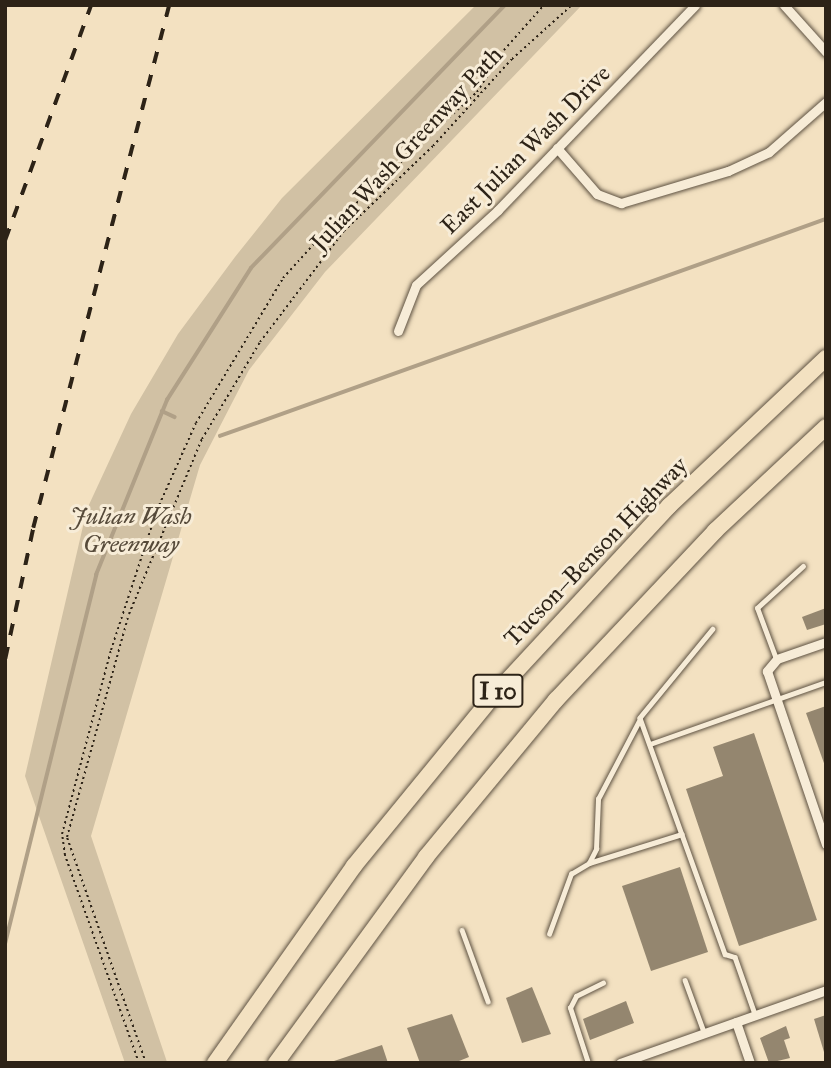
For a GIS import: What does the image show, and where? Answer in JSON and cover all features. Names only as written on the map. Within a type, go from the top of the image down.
[{"type":"highway","name":"Tucson–Benson Highway","points":[[215,1063],[354,866],[502,686],[668,506],[826,358]]},
{"type":"highway","name":"I 10","points":[[276,1063],[426,856],[556,700],[715,531],[826,427]]},
{"type":"street","name":"East Julian Wash Drive","points":[[398,331],[416,285],[557,148],[695,5]]},
{"type":"street","points":[[784,5],[826,52]]},
{"type":"street","points":[[557,148],[597,194],[621,203],[728,172],[769,152],[826,102]]},
{"type":"street","points":[[826,642],[776,659],[767,671],[826,844]]},
{"type":"street","points":[[620,1063],[826,990]]},
{"type":"street","points":[[736,1022],[750,1063]]},
{"type":"lane","points":[[776,659],[757,608],[803,566]]},
{"type":"lane","points":[[589,863],[596,849],[598,799],[640,718],[713,629]]},
{"type":"lane","points":[[650,744],[826,682]]},
{"type":"lane","points":[[640,718],[725,954],[735,957],[755,1015]]},
{"type":"lane","points":[[549,934],[571,874],[589,863],[682,834]]},
{"type":"lane","points":[[462,930],[488,1001]]},
{"type":"lane","points":[[685,980],[705,1033]]},
{"type":"lane","points":[[588,1063],[570,1008],[576,996],[603,983]]},
{"type":"path","name":"Julian Wash Greenway Path","points":[[139,1063],[65,855],[62,834],[111,650],[157,510],[196,423],[283,278],[324,233],[477,92],[504,50],[544,5]]},
{"type":"path","name":"Julian Wash Greenway Path","points":[[146,1063],[67,837],[129,614],[202,439],[260,342],[344,231],[433,146],[512,60],[572,5]]},
{"type":"green space","name":"Julian Wash Greenway","points":[[476,5],[582,5],[325,272],[249,370],[200,465],[91,836],[167,1062],[125,1063],[25,776],[87,509],[131,414],[178,334],[235,257],[282,198]]},
{"type":"building","points":[[826,608],[826,624],[807,630],[802,617]]},
{"type":"building","points":[[826,706],[826,766],[825,766],[806,713]]},
{"type":"building","points":[[754,733],[817,920],[739,946],[686,789],[723,776],[713,747]]},
{"type":"building","points":[[680,867],[708,952],[651,971],[622,886]]},
{"type":"building","points":[[532,987],[551,1034],[522,1043],[506,998]]},
{"type":"building","points":[[626,1001],[634,1023],[590,1040],[583,1019]]},
{"type":"building","points":[[452,1014],[469,1057],[454,1063],[420,1063],[407,1028]]},
{"type":"building","points":[[826,1015],[826,1052],[824,1052],[814,1019]]},
{"type":"building","points":[[786,1026],[790,1038],[784,1040],[790,1058],[769,1063],[760,1038]]},
{"type":"building","points":[[382,1045],[388,1063],[334,1063],[334,1061]]},
{"type":"waterway","points":[[5,944],[96,575],[167,400],[251,268],[505,5]]},
{"type":"waterway","points":[[220,436],[826,219]]},
{"type":"waterway","points":[[162,411],[175,417]]},
{"type":"railway","points":[[5,240],[91,5]]},
{"type":"railway","points":[[5,659],[33,528],[169,5]]}]
